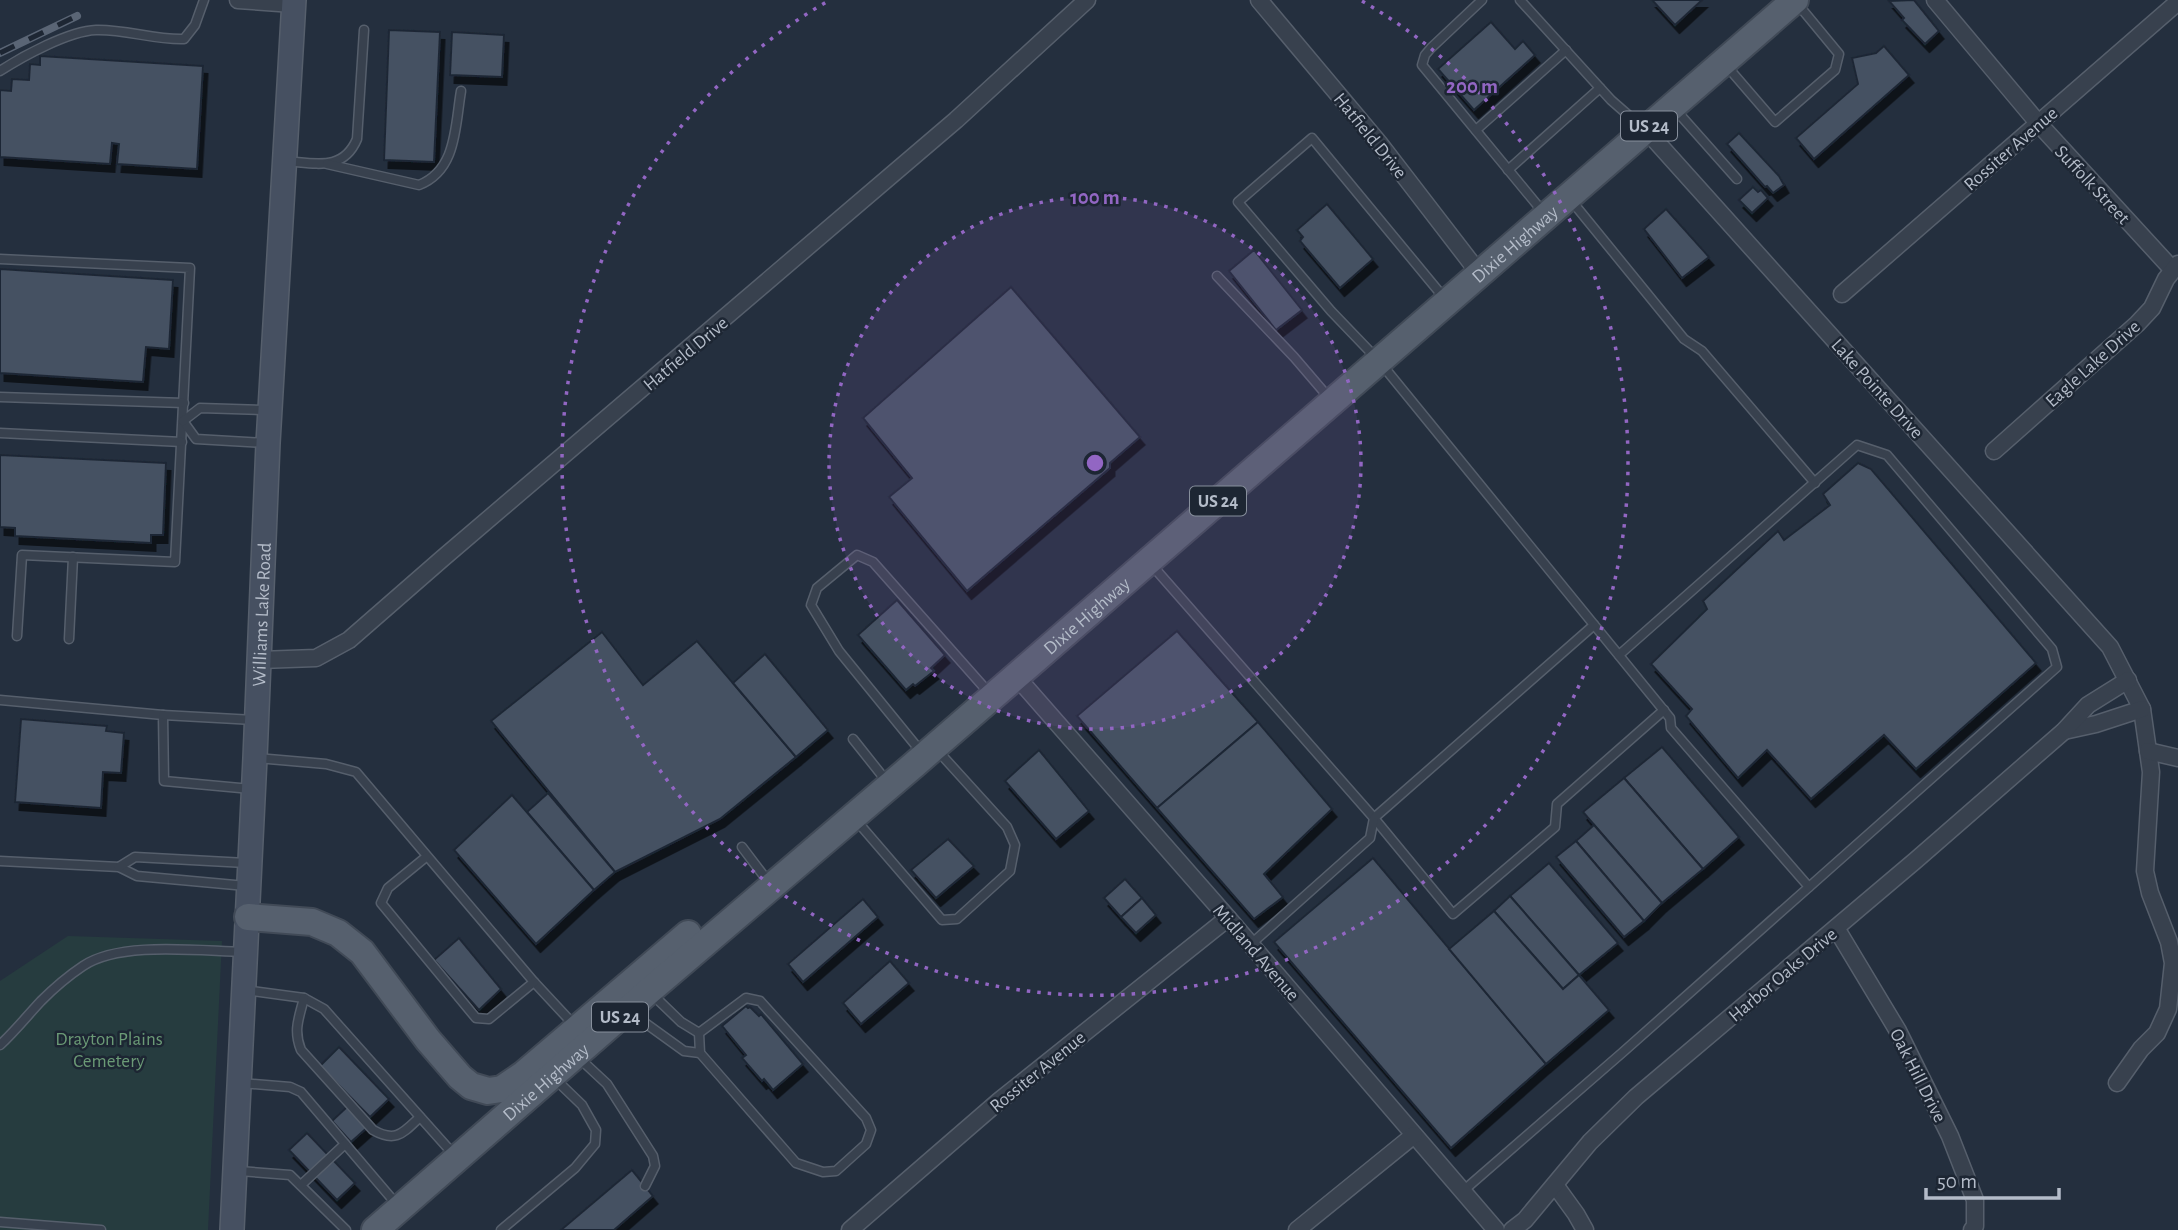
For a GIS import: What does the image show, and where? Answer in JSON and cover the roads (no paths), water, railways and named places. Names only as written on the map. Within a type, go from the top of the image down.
[{"type":"main road","name":"Dixie Highway","points":[[375,1230],[1795,0]]},
{"type":"main road","name":"Williams Lake Road","points":[[232,1230],[256,758],[268,443],[294,2]]},
{"type":"main road","points":[[248,917],[312,922],[338,933],[362,952],[428,1040],[460,1077],[471,1086],[488,1091],[502,1089],[524,1074],[688,934],[727,924]]},
{"type":"street","points":[[238,0],[294,2]]},
{"type":"street","name":"Hatfield Drive","points":[[260,660],[316,658],[349,640],[956,120],[1087,0]]},
{"type":"street","name":"Hatfield Drive","points":[[1259,0],[1379,143],[1479,274]]},
{"type":"street","name":"Suffolk Street","points":[[1936,0],[2039,124],[2175,267]]},
{"type":"street","name":"Rossiter Avenue","points":[[1842,294],[2178,2]]},
{"type":"street","name":"Lake Pointe Drive","points":[[1646,130],[2110,648],[2143,709]]},
{"type":"street","name":"Eagle Lake Drive","points":[[1994,451],[2137,324],[2152,308],[2175,267]]},
{"type":"street","name":"Midland Avenue","points":[[1015,676],[1251,944],[1496,1230]]},
{"type":"street","name":"Harbor Oaks Drive","points":[[1512,1230],[1524,1220],[1590,1142],[1636,1097],[2064,731],[2088,705],[2128,680]]},
{"type":"street","points":[[2064,731],[2143,709],[2151,772],[2145,871],[2150,893],[2169,942],[2173,964],[2172,988],[2168,1009],[2157,1033],[2141,1049],[2117,1083]]},
{"type":"street","points":[[2148,751],[2178,758]]},
{"type":"street","name":"Rossiter Avenue","points":[[850,1230],[999,1101],[1228,918]]},
{"type":"street","name":"Oak Hill Drive","points":[[1836,928],[1898,1031],[1950,1136],[1975,1200],[1975,1226],[1972,1230]]},
{"type":"street","points":[[1297,1230],[1414,1135]]},
{"type":"street","points":[[1555,1185],[1585,1230]]},
{"type":"lane","points":[[0,71],[79,33],[97,30],[171,40],[184,39],[195,25],[204,0]]},
{"type":"lane","points":[[1482,0],[1431,48],[1422,65],[1546,215]]},
{"type":"lane","points":[[1520,0],[1600,88],[1646,130]]},
{"type":"lane","points":[[1724,62],[1775,122],[1835,70],[1839,54],[1795,0]]},
{"type":"lane","points":[[327,164],[334,163],[353,150],[358,139],[364,30]]},
{"type":"lane","points":[[1476,130],[1566,50]]},
{"type":"lane","points":[[1508,170],[1600,88]]},
{"type":"lane","points":[[285,160],[327,164],[419,184],[430,180],[442,171],[450,153],[461,91]]},
{"type":"lane","points":[[1672,106],[1737,179]]},
{"type":"lane","points":[[1447,301],[1311,138],[1238,202],[1331,311],[1379,361],[1664,710],[1670,718],[1671,729],[1809,887]]},
{"type":"lane","points":[[1568,197],[1684,339],[1702,351],[1815,483]]},
{"type":"lane","points":[[0,259],[190,268],[175,562],[22,555],[17,636]]},
{"type":"lane","points":[[1217,276],[1294,357],[1332,402]]},
{"type":"lane","points":[[0,397],[184,403]]},
{"type":"lane","points":[[183,421],[200,408],[271,411]]},
{"type":"lane","points":[[183,421],[196,439],[268,443]]},
{"type":"lane","points":[[0,433],[182,442]]},
{"type":"lane","points":[[1463,1191],[2057,667],[2052,649],[1887,455],[1857,445],[1619,655]]},
{"type":"lane","points":[[853,817],[942,920],[957,919],[1010,871],[1015,845],[1007,827],[962,778],[929,751],[839,651],[811,606],[817,589],[858,555],[873,562],[992,696]]},
{"type":"lane","points":[[69,639],[73,557]]},
{"type":"lane","points":[[1147,561],[1374,818],[1453,914],[1555,827],[1557,804],[1664,710]]},
{"type":"lane","points":[[1251,944],[1370,838],[1374,818],[1594,625]]},
{"type":"lane","points":[[0,700],[163,715],[257,720]]},
{"type":"lane","points":[[163,715],[163,781],[254,789]]},
{"type":"lane","points":[[853,739],[890,786]]},
{"type":"lane","points":[[256,758],[326,764],[356,772],[426,857],[577,1028]]},
{"type":"lane","points":[[742,847],[772,886]]},
{"type":"lane","points":[[119,867],[135,857],[250,874]]},
{"type":"lane","points":[[426,857],[388,888],[381,903],[476,1018],[489,1019],[534,982]]},
{"type":"lane","points":[[0,861],[119,867],[137,876],[250,874]]},
{"type":"lane","points":[[0,1045],[42,1000],[85,964],[118,953],[164,949],[246,952]]},
{"type":"lane","points":[[245,990],[304,998],[324,1009],[457,1159]]},
{"type":"lane","points":[[649,991],[681,1023],[699,1033]]},
{"type":"lane","points":[[304,998],[296,1038],[301,1050],[373,1130],[389,1137],[399,1135],[420,1117]]},
{"type":"lane","points":[[628,1010],[684,1051],[699,1053],[796,1163],[823,1172],[836,1171],[866,1144],[871,1130],[866,1118],[760,1001],[746,998],[699,1033]]},
{"type":"lane","points":[[699,1033],[699,1053]]},
{"type":"lane","points":[[576,1055],[607,1084],[653,1157],[655,1166],[645,1186]]},
{"type":"lane","points":[[501,1230],[575,1168],[595,1143],[596,1130],[582,1105],[552,1076]]},
{"type":"lane","points":[[240,1083],[290,1087],[300,1092],[400,1208]]},
{"type":"lane","points":[[301,1185],[345,1144]]},
{"type":"lane","points":[[236,1171],[290,1175],[346,1230]]},
{"type":"lane","points":[[0,1222],[101,1230]]},
{"type":"railway","points":[[0,53],[77,16]]},
{"type":"park label","name":"Drayton Plains Cemetery","points":[[109,1049]]}]
